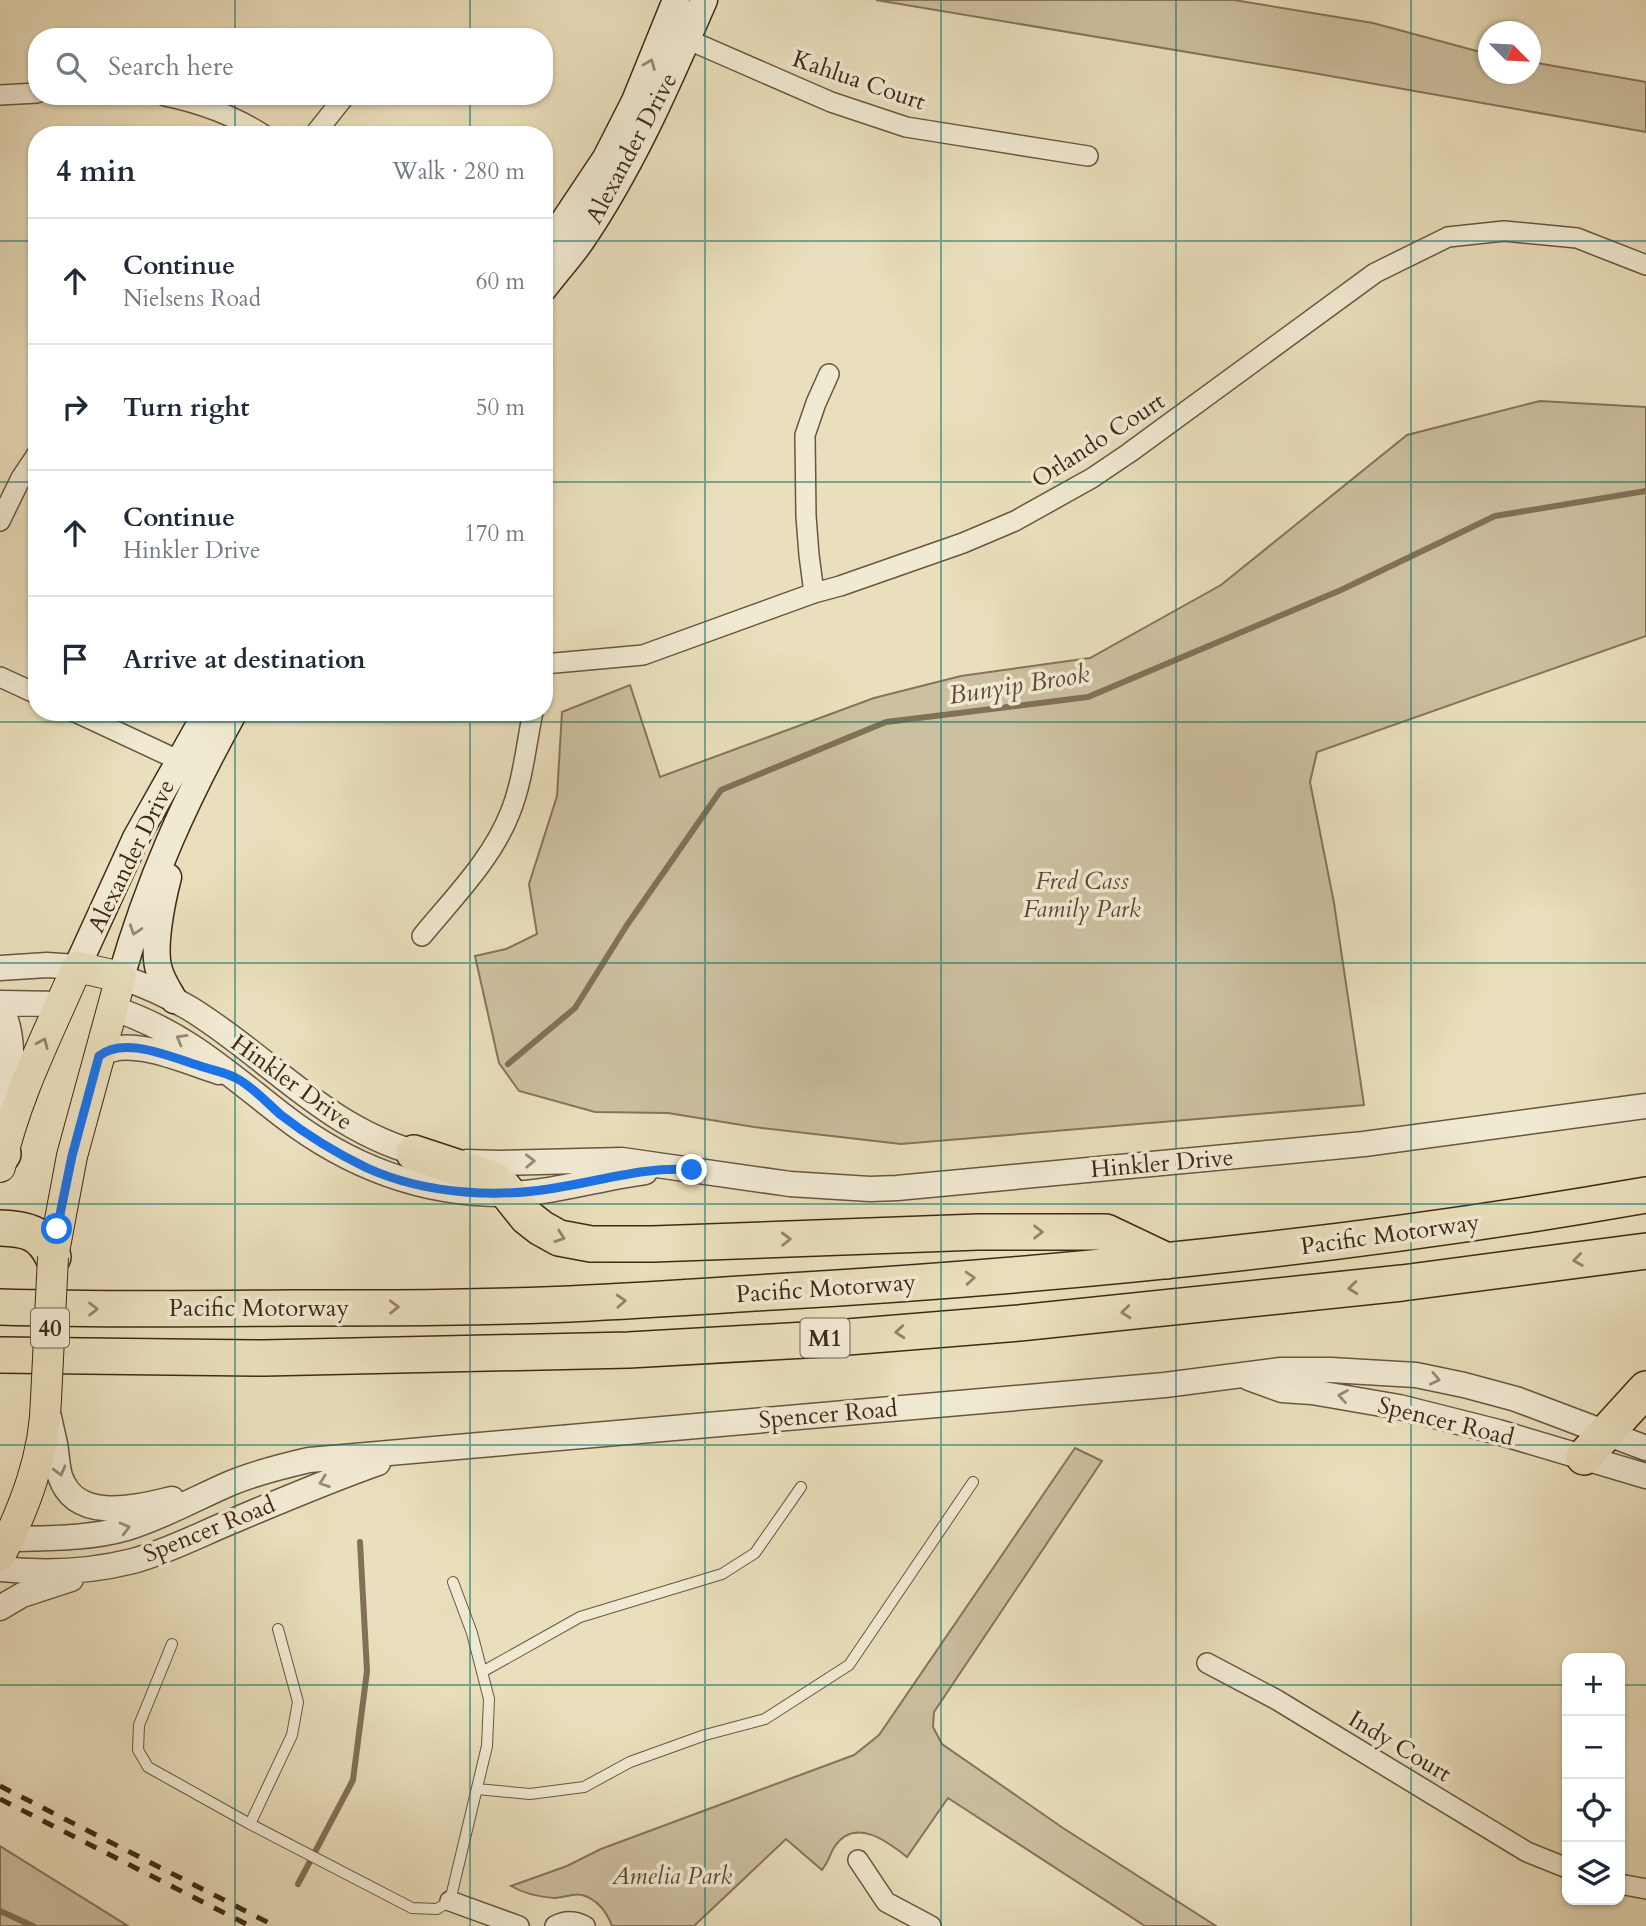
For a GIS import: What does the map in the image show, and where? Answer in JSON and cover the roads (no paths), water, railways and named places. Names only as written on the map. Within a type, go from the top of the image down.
[{"type":"highway","points":[[414,1153],[493,1179],[527,1217],[547,1233],[591,1244],[978,1232],[1106,1232],[1167,1261]]},
{"type":"highway","name":"Pacific Motorway","points":[[0,1307],[357,1308],[586,1303],[861,1287],[1167,1261],[1352,1240],[1646,1195]]},
{"type":"highway","points":[[0,1228],[33,1233],[46,1244],[54,1257]]},
{"type":"highway","name":"Pacific Motorway","points":[[0,1355],[264,1358],[629,1350],[823,1339],[1019,1323],[1388,1285],[1646,1251]]},
{"type":"highway","points":[[1595,1446],[1646,1389]]},
{"type":"main road","name":"Alexander Drive","points":[[553,276],[580,241],[616,184],[656,110],[676,34],[676,0]]},
{"type":"main road","name":"Alexander Drive","points":[[553,238],[606,158],[635,101],[676,34],[704,0]]},
{"type":"main road","name":"Alexander Drive","points":[[121,977],[148,892],[190,794],[190,766],[203,721]]},
{"type":"main road","name":"Alexander Drive","points":[[61,1004],[125,860],[190,766],[227,721]]},
{"type":"main road","points":[[174,1000],[159,969],[159,925],[167,879],[190,794]]},
{"type":"main road","name":"Hinkler Drive","points":[[77,967],[121,977]]},
{"type":"main road","name":"40","points":[[3,1545],[23,1505],[42,1444],[54,1257],[72,1156],[121,977]]},
{"type":"main road","name":"Hinkler Drive","points":[[61,1004],[112,1008]]},
{"type":"main road","name":"40","points":[[3,1152],[29,1075],[61,1004]]},
{"type":"street","name":"Kahlua Court","points":[[676,34],[831,102],[906,127],[1088,156]]},
{"type":"street","points":[[0,95],[28,93]]},
{"type":"street","points":[[199,105],[249,126]]},
{"type":"street","points":[[321,126],[338,105]]},
{"type":"street","name":"Orlando Court","points":[[553,663],[643,655],[963,543],[1015,521],[1065,494],[1129,453],[1375,273],[1448,237],[1504,231],[1577,238],[1646,265]]},
{"type":"street","points":[[814,593],[806,516],[805,435],[830,374]]},
{"type":"street","points":[[0,521],[28,468]]},
{"type":"street","points":[[0,677],[28,690]]},
{"type":"street","points":[[94,721],[190,766]]},
{"type":"street","points":[[422,936],[474,872],[503,830],[518,789],[531,721]]},
{"type":"street","name":"Hinkler Drive","points":[[0,968],[47,965],[77,967]]},
{"type":"street","name":"Hinkler Drive","points":[[121,977],[174,1000],[211,1023],[345,1123],[414,1153],[479,1163],[609,1159],[790,1184],[897,1188],[1364,1144],[1646,1106]]},
{"type":"street","name":"Hinkler Drive","points":[[0,1005],[61,1004]]},
{"type":"street","points":[[0,1005],[8,1021],[10,1034],[3,1152]]},
{"type":"street","name":"Hinkler Drive","points":[[112,1008],[170,1032],[199,1050],[316,1140],[386,1175],[440,1188],[509,1194],[554,1189],[618,1175],[677,1169]]},
{"type":"street","points":[[99,1056],[111,1049],[140,1049],[236,1078]]},
{"type":"street","name":"Spencer Road","points":[[3,1545],[125,1529],[170,1512],[234,1482],[309,1460],[1164,1385],[1281,1370],[1416,1375],[1516,1399],[1646,1476]]},
{"type":"street","name":"Spencer Road","points":[[1245,1376],[1282,1390],[1312,1392],[1399,1407],[1498,1432],[1595,1446],[1646,1448]]},
{"type":"street","points":[[46,1402],[62,1482],[74,1496],[91,1506],[108,1509],[137,1506],[234,1482]]},
{"type":"street","name":"Spencer Road","points":[[0,1569],[43,1572],[93,1568],[157,1553],[309,1488],[412,1452]]},
{"type":"street","points":[[0,1608],[22,1595],[118,1564]]},
{"type":"street","name":"Indy Court","points":[[1207,1663],[1277,1699],[1527,1852],[1562,1866]]},
{"type":"street","points":[[858,1860],[886,1902],[931,1926]]},
{"type":"street","points":[[1625,1885],[1646,1889]]},
{"type":"street","points":[[450,1900],[519,1926]]},
{"type":"street","points":[[555,1926],[568,1922],[585,1926]]},
{"type":"lane","points":[[477,1789],[530,1794],[584,1787],[630,1762],[705,1735],[765,1719],[849,1665],[974,1482]]},
{"type":"lane","points":[[482,1672],[580,1617],[722,1574],[755,1553],[801,1488]]},
{"type":"lane","points":[[172,1644],[139,1725],[138,1750],[148,1767],[250,1824],[412,1908],[437,1909],[450,1900],[487,1746],[489,1699],[472,1633],[453,1582]]},
{"type":"lane","points":[[250,1824],[292,1735],[298,1702],[278,1629]]},
{"type":"waterway","name":"Bunyip Brook","points":[[508,1064],[575,1008],[627,925],[721,790],[886,722],[1088,697],[1341,590],[1495,516],[1646,491]]},
{"type":"waterway","name":"Bunyip Brook","points":[[298,1884],[353,1780],[367,1671],[360,1542]]},
{"type":"waterway","name":"Bunyip Brook","points":[[0,1911],[33,1926]]},
{"type":"railway","points":[[0,1786],[275,1926]]},
{"type":"railway","points":[[0,1799],[250,1926]]},
{"type":"park label","name":"Fred Cass Family Park","points":[[1082,895]]},
{"type":"park label","name":"Amelia Park","points":[[672,1876]]}]
